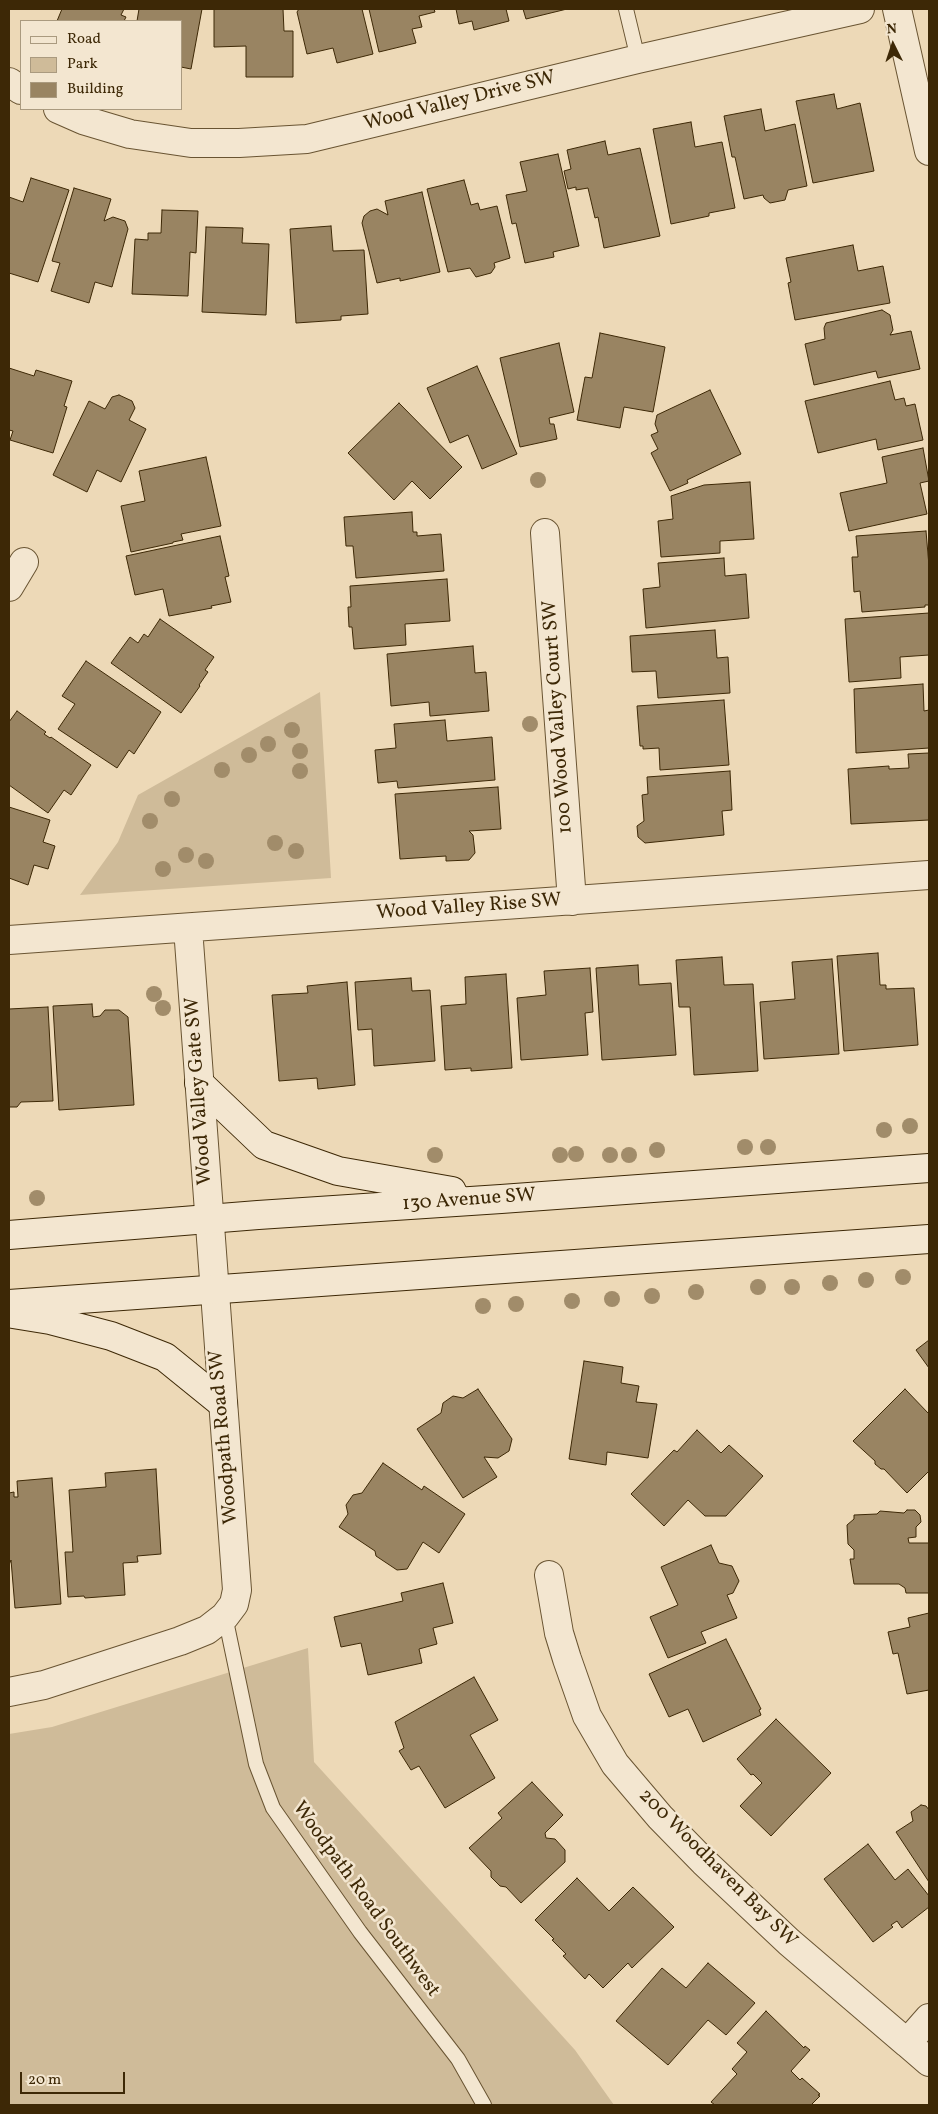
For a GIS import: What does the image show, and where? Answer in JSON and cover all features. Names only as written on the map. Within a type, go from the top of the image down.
[{"type":"street","name":"Wood Valley Drive SW","points":[[60,110],[83,120],[130,134],[191,142],[275,142],[308,139],[638,59],[860,9]]},
{"type":"street","points":[[897,9],[929,151]]},
{"type":"street","points":[[9,82],[20,89]]},
{"type":"street","name":"100 Wood Valley Court SW","points":[[545,532],[572,901]]},
{"type":"street","points":[[9,587],[24,562]]},
{"type":"street","name":"Wood Valley Rise SW","points":[[9,940],[929,875]]},
{"type":"street","name":"Wood Valley Gate SW","points":[[188,928],[212,1255]]},
{"type":"street","points":[[199,1083],[264,1145],[338,1171],[500,1199]]},
{"type":"street","name":"130 Avenue SW","points":[[9,1235],[209,1218],[929,1168]]},
{"type":"street","points":[[9,1304],[929,1239]]},
{"type":"street","name":"Woodpath Road SW","points":[[212,1255],[237,1590],[234,1604],[225,1616]]},
{"type":"street","points":[[9,1314],[50,1320],[111,1336],[165,1357],[223,1404]]},
{"type":"street","name":"200 Woodhaven Bay SW","points":[[549,1575],[559,1634],[567,1659],[587,1716],[615,1764],[660,1817],[788,1942],[929,2062]]},
{"type":"street","points":[[9,1692],[44,1685],[180,1641],[207,1630],[225,1616]]},
{"type":"street","points":[[907,2043],[929,2018]]},
{"type":"lane","points":[[626,9],[638,59]]},
{"type":"lane","name":"Woodpath Road Southwest","points":[[225,1616],[256,1764],[273,1808],[360,1932],[458,2060],[484,2105]]},
{"type":"green space","points":[[320,692],[331,878],[80,895],[118,842],[138,795]]},
{"type":"green space","points":[[308,1648],[314,1762],[575,2050],[614,2105],[9,2105],[9,1734],[52,1727]]},
{"type":"building","points":[[62,9],[124,9],[121,15],[126,17],[124,20],[57,20]]},
{"type":"building","points":[[139,9],[202,9],[191,69],[182,67],[182,20],[137,20]]},
{"type":"building","points":[[214,9],[283,9],[284,31],[293,31],[293,77],[246,77],[246,46],[214,47]]},
{"type":"building","points":[[299,9],[362,9],[373,54],[337,63],[333,48],[307,54],[297,12]]},
{"type":"building","points":[[369,9],[434,9],[435,12],[419,16],[422,27],[412,29],[416,43],[379,52]]},
{"type":"building","points":[[456,9],[506,9],[509,21],[474,30],[472,21],[459,24]]},
{"type":"building","points":[[523,9],[567,9],[526,19]]},
{"type":"building","points":[[834,94],[837,109],[860,103],[874,171],[813,183],[796,101]]},
{"type":"building","points":[[761,109],[765,131],[795,124],[807,186],[788,190],[785,200],[770,203],[763,195],[744,199],[735,157],[732,157],[724,116]]},
{"type":"building","points":[[691,122],[695,147],[722,142],[735,208],[671,224],[653,129]]},
{"type":"building","points":[[605,141],[608,155],[640,148],[660,236],[604,248],[598,217],[595,218],[588,188],[576,190],[576,187],[568,189],[564,171],[571,169],[567,150]]},
{"type":"building","points":[[558,154],[579,246],[553,252],[554,257],[525,263],[516,223],[512,224],[506,195],[527,191],[520,162]]},
{"type":"building","points":[[31,178],[69,190],[38,282],[9,273],[9,197],[23,202]]},
{"type":"building","points":[[464,180],[471,205],[478,203],[480,210],[497,206],[510,258],[494,263],[495,267],[491,273],[476,277],[470,268],[448,272],[427,189]]},
{"type":"building","points":[[74,188],[111,199],[104,221],[113,217],[125,221],[128,229],[112,287],[95,282],[89,303],[51,291],[60,263],[52,261]]},
{"type":"building","points":[[422,192],[440,272],[400,281],[400,278],[377,283],[362,223],[364,216],[370,211],[377,209],[388,215],[385,201]]},
{"type":"building","points":[[162,210],[198,211],[196,253],[190,252],[188,296],[132,294],[135,239],[148,240],[148,233],[161,233]]},
{"type":"building","points":[[331,226],[333,251],[364,250],[368,314],[341,316],[341,320],[296,323],[290,229]]},
{"type":"building","points":[[206,227],[243,228],[242,243],[269,244],[266,315],[202,312]]},
{"type":"building","points":[[853,245],[858,271],[883,266],[890,303],[795,320],[788,283],[791,282],[786,258]]},
{"type":"building","points":[[882,310],[890,315],[893,330],[890,335],[911,331],[920,369],[878,378],[876,371],[814,385],[805,344],[825,339],[824,328],[826,323]]},
{"type":"building","points":[[600,333],[665,347],[653,412],[624,407],[620,428],[577,420],[585,377],[592,378]]},
{"type":"building","points":[[559,343],[574,412],[549,418],[550,424],[554,424],[557,439],[520,447],[500,358]]},
{"type":"building","points":[[477,366],[517,454],[482,469],[468,435],[450,443],[427,388]]},
{"type":"building","points":[[9,368],[34,376],[36,370],[72,381],[64,406],[67,407],[53,453],[10,440],[13,431],[9,430]]},
{"type":"building","points":[[890,381],[895,400],[904,398],[906,406],[915,404],[923,440],[878,450],[876,439],[818,453],[805,401]]},
{"type":"building","points":[[710,390],[741,454],[687,480],[688,483],[670,491],[651,453],[658,449],[651,435],[658,432],[655,424],[657,415]]},
{"type":"building","points":[[119,395],[132,401],[135,408],[129,420],[146,429],[121,482],[97,470],[87,492],[53,475],[89,401],[105,409],[112,397]]},
{"type":"building","points":[[399,403],[462,467],[430,499],[412,481],[394,500],[348,453]]},
{"type":"building","points":[[923,448],[929,481],[920,483],[927,514],[849,531],[840,493],[887,483],[882,457]]},
{"type":"building","points":[[206,457],[221,526],[181,534],[183,540],[131,552],[121,506],[145,501],[139,471]]},
{"type":"building","points":[[750,482],[754,539],[720,541],[720,553],[661,557],[658,521],[673,519],[671,496],[704,485]]},
{"type":"building","points":[[412,512],[413,532],[417,532],[417,536],[441,534],[444,571],[356,578],[353,546],[346,546],[344,517]]},
{"type":"building","points":[[926,531],[929,566],[929,605],[925,605],[925,607],[862,612],[860,591],[854,592],[852,557],[858,557],[856,536]]},
{"type":"building","points":[[220,536],[229,576],[225,577],[231,602],[211,606],[212,608],[169,616],[163,589],[135,595],[126,556]]},
{"type":"building","points":[[724,558],[725,576],[746,574],[749,618],[646,628],[643,589],[660,587],[658,563]]},
{"type":"building","points":[[447,579],[450,621],[405,624],[406,645],[354,649],[352,627],[349,627],[348,607],[351,607],[350,586]]},
{"type":"building","points":[[929,613],[929,655],[900,657],[901,678],[849,682],[845,619]]},
{"type":"building","points":[[160,619],[214,657],[205,670],[208,672],[200,686],[181,713],[111,663],[130,637],[138,643],[144,634],[148,637]]},
{"type":"building","points":[[715,630],[717,658],[728,657],[730,693],[658,698],[656,671],[632,672],[630,636]]},
{"type":"building","points":[[473,646],[475,673],[486,672],[489,711],[430,716],[429,702],[391,706],[387,654]]},
{"type":"building","points":[[86,661],[161,712],[134,754],[129,750],[117,768],[58,729],[75,704],[62,696]]},
{"type":"building","points":[[923,684],[924,711],[929,710],[929,748],[856,753],[854,689]]},
{"type":"building","points":[[724,700],[729,765],[660,770],[659,748],[643,749],[643,746],[640,746],[637,706]]},
{"type":"building","points":[[17,711],[46,732],[44,734],[91,765],[71,795],[64,790],[48,813],[9,785],[9,722]]},
{"type":"building","points":[[445,720],[447,741],[492,737],[495,780],[398,788],[397,781],[378,783],[375,750],[396,748],[394,724]]},
{"type":"building","points":[[929,753],[929,820],[851,824],[848,769],[889,766],[889,769],[909,768],[908,754]]},
{"type":"building","points":[[730,771],[732,810],[722,811],[724,835],[645,843],[638,837],[637,826],[644,821],[642,795],[648,794],[647,777]]},
{"type":"building","points":[[498,787],[501,829],[469,831],[473,835],[475,853],[469,860],[446,861],[446,856],[400,859],[395,794]]},
{"type":"building","points":[[9,807],[50,820],[43,842],[55,846],[48,869],[34,865],[28,885],[9,878]]},
{"type":"building","points":[[878,953],[880,985],[886,985],[886,989],[914,988],[918,1045],[844,1051],[837,956]]},
{"type":"building","points":[[722,957],[724,985],[753,984],[758,1071],[694,1075],[690,1007],[679,1007],[676,960]]},
{"type":"building","points":[[832,959],[839,1054],[764,1059],[760,1002],[795,999],[792,962]]},
{"type":"building","points":[[638,965],[639,985],[671,983],[676,1055],[602,1060],[596,968]]},
{"type":"building","points":[[590,968],[593,1012],[585,1013],[588,1055],[521,1060],[517,998],[546,995],[544,971]]},
{"type":"building","points":[[506,974],[512,1068],[471,1071],[471,1068],[445,1070],[441,1006],[466,1004],[465,977]]},
{"type":"building","points":[[411,978],[412,991],[430,990],[435,1061],[374,1066],[372,1029],[358,1030],[355,982]]},
{"type":"building","points":[[347,982],[355,1085],[318,1089],[317,1078],[279,1081],[272,995],[308,993],[307,986]]},
{"type":"building","points":[[92,1004],[93,1017],[100,1016],[105,1010],[119,1010],[128,1017],[134,1105],[59,1110],[53,1006]]},
{"type":"building","points":[[48,1007],[53,1101],[21,1102],[17,1107],[9,1107],[9,1009]]},
{"type":"building","points":[[929,1340],[929,1368],[916,1350]]},
{"type":"building","points":[[584,1361],[623,1367],[621,1383],[639,1386],[636,1402],[657,1404],[648,1458],[607,1452],[606,1465],[569,1459]]},
{"type":"building","points":[[478,1389],[512,1439],[509,1451],[498,1458],[484,1457],[497,1477],[463,1498],[417,1429],[441,1413],[443,1403],[453,1396],[463,1398]]},
{"type":"building","points":[[905,1389],[929,1414],[929,1471],[907,1493],[853,1441]]},
{"type":"building","points":[[697,1430],[721,1453],[729,1445],[763,1476],[726,1516],[705,1516],[688,1500],[664,1526],[631,1494],[674,1450],[677,1452]]},
{"type":"building","points":[[383,1463],[422,1490],[424,1486],[465,1514],[439,1553],[423,1542],[407,1569],[397,1570],[376,1556],[375,1551],[339,1527],[348,1514],[346,1505],[353,1495],[362,1493]]},
{"type":"building","points":[[156,1469],[161,1554],[137,1556],[138,1562],[123,1563],[125,1595],[85,1598],[84,1596],[68,1597],[65,1552],[73,1552],[69,1490],[106,1487],[105,1473]]},
{"type":"building","points":[[52,1478],[61,1604],[15,1608],[11,1560],[9,1565],[9,1493],[14,1492],[14,1497],[18,1497],[17,1481]]},
{"type":"building","points":[[907,1510],[915,1510],[920,1515],[921,1522],[916,1527],[916,1537],[908,1538],[909,1543],[929,1543],[929,1593],[906,1593],[905,1588],[899,1584],[854,1584],[850,1559],[854,1559],[854,1550],[848,1544],[847,1525],[854,1519],[854,1515],[877,1514],[880,1511],[904,1513]]},
{"type":"building","points":[[711,1545],[719,1563],[732,1566],[739,1581],[733,1593],[727,1595],[737,1618],[701,1632],[706,1643],[668,1658],[650,1617],[678,1605],[661,1567]]},
{"type":"building","points":[[443,1583],[453,1623],[433,1628],[437,1644],[419,1649],[422,1663],[368,1675],[361,1643],[341,1647],[334,1617],[403,1601],[401,1593]]},
{"type":"building","points":[[929,1613],[929,1690],[907,1694],[898,1653],[893,1654],[888,1632],[910,1627],[908,1618]]},
{"type":"building","points":[[726,1639],[761,1709],[759,1710],[761,1715],[703,1742],[688,1709],[669,1717],[649,1674]]},
{"type":"building","points":[[474,1677],[498,1720],[470,1735],[495,1778],[445,1808],[419,1766],[411,1770],[399,1751],[404,1748],[395,1722]]},
{"type":"building","points":[[776,1719],[831,1773],[771,1836],[740,1806],[762,1783],[753,1774],[751,1775],[737,1759]]},
{"type":"building","points":[[532,1782],[563,1815],[545,1833],[546,1838],[555,1839],[565,1850],[565,1862],[521,1903],[506,1887],[500,1886],[491,1877],[491,1871],[469,1848],[502,1818],[498,1813]]},
{"type":"building","points":[[921,1805],[926,1806],[929,1810],[929,1882],[896,1832],[913,1821],[911,1812]]},
{"type":"building","points":[[868,1844],[895,1880],[908,1869],[929,1896],[929,1907],[902,1928],[897,1921],[891,1925],[893,1927],[873,1942],[824,1879]]},
{"type":"building","points":[[577,1878],[609,1911],[633,1887],[674,1927],[632,1968],[628,1963],[603,1988],[589,1974],[585,1979],[563,1956],[566,1954],[552,1940],[554,1939],[535,1920]]},
{"type":"building","points":[[708,1963],[755,2003],[726,2035],[708,2020],[668,2065],[616,2021],[662,1968],[686,1988]]},
{"type":"building","points":[[766,2011],[804,2048],[805,2046],[810,2050],[791,2071],[800,2080],[802,2078],[820,2096],[811,2105],[715,2105],[711,2102],[737,2074],[732,2069],[747,2052],[737,2043]]}]
